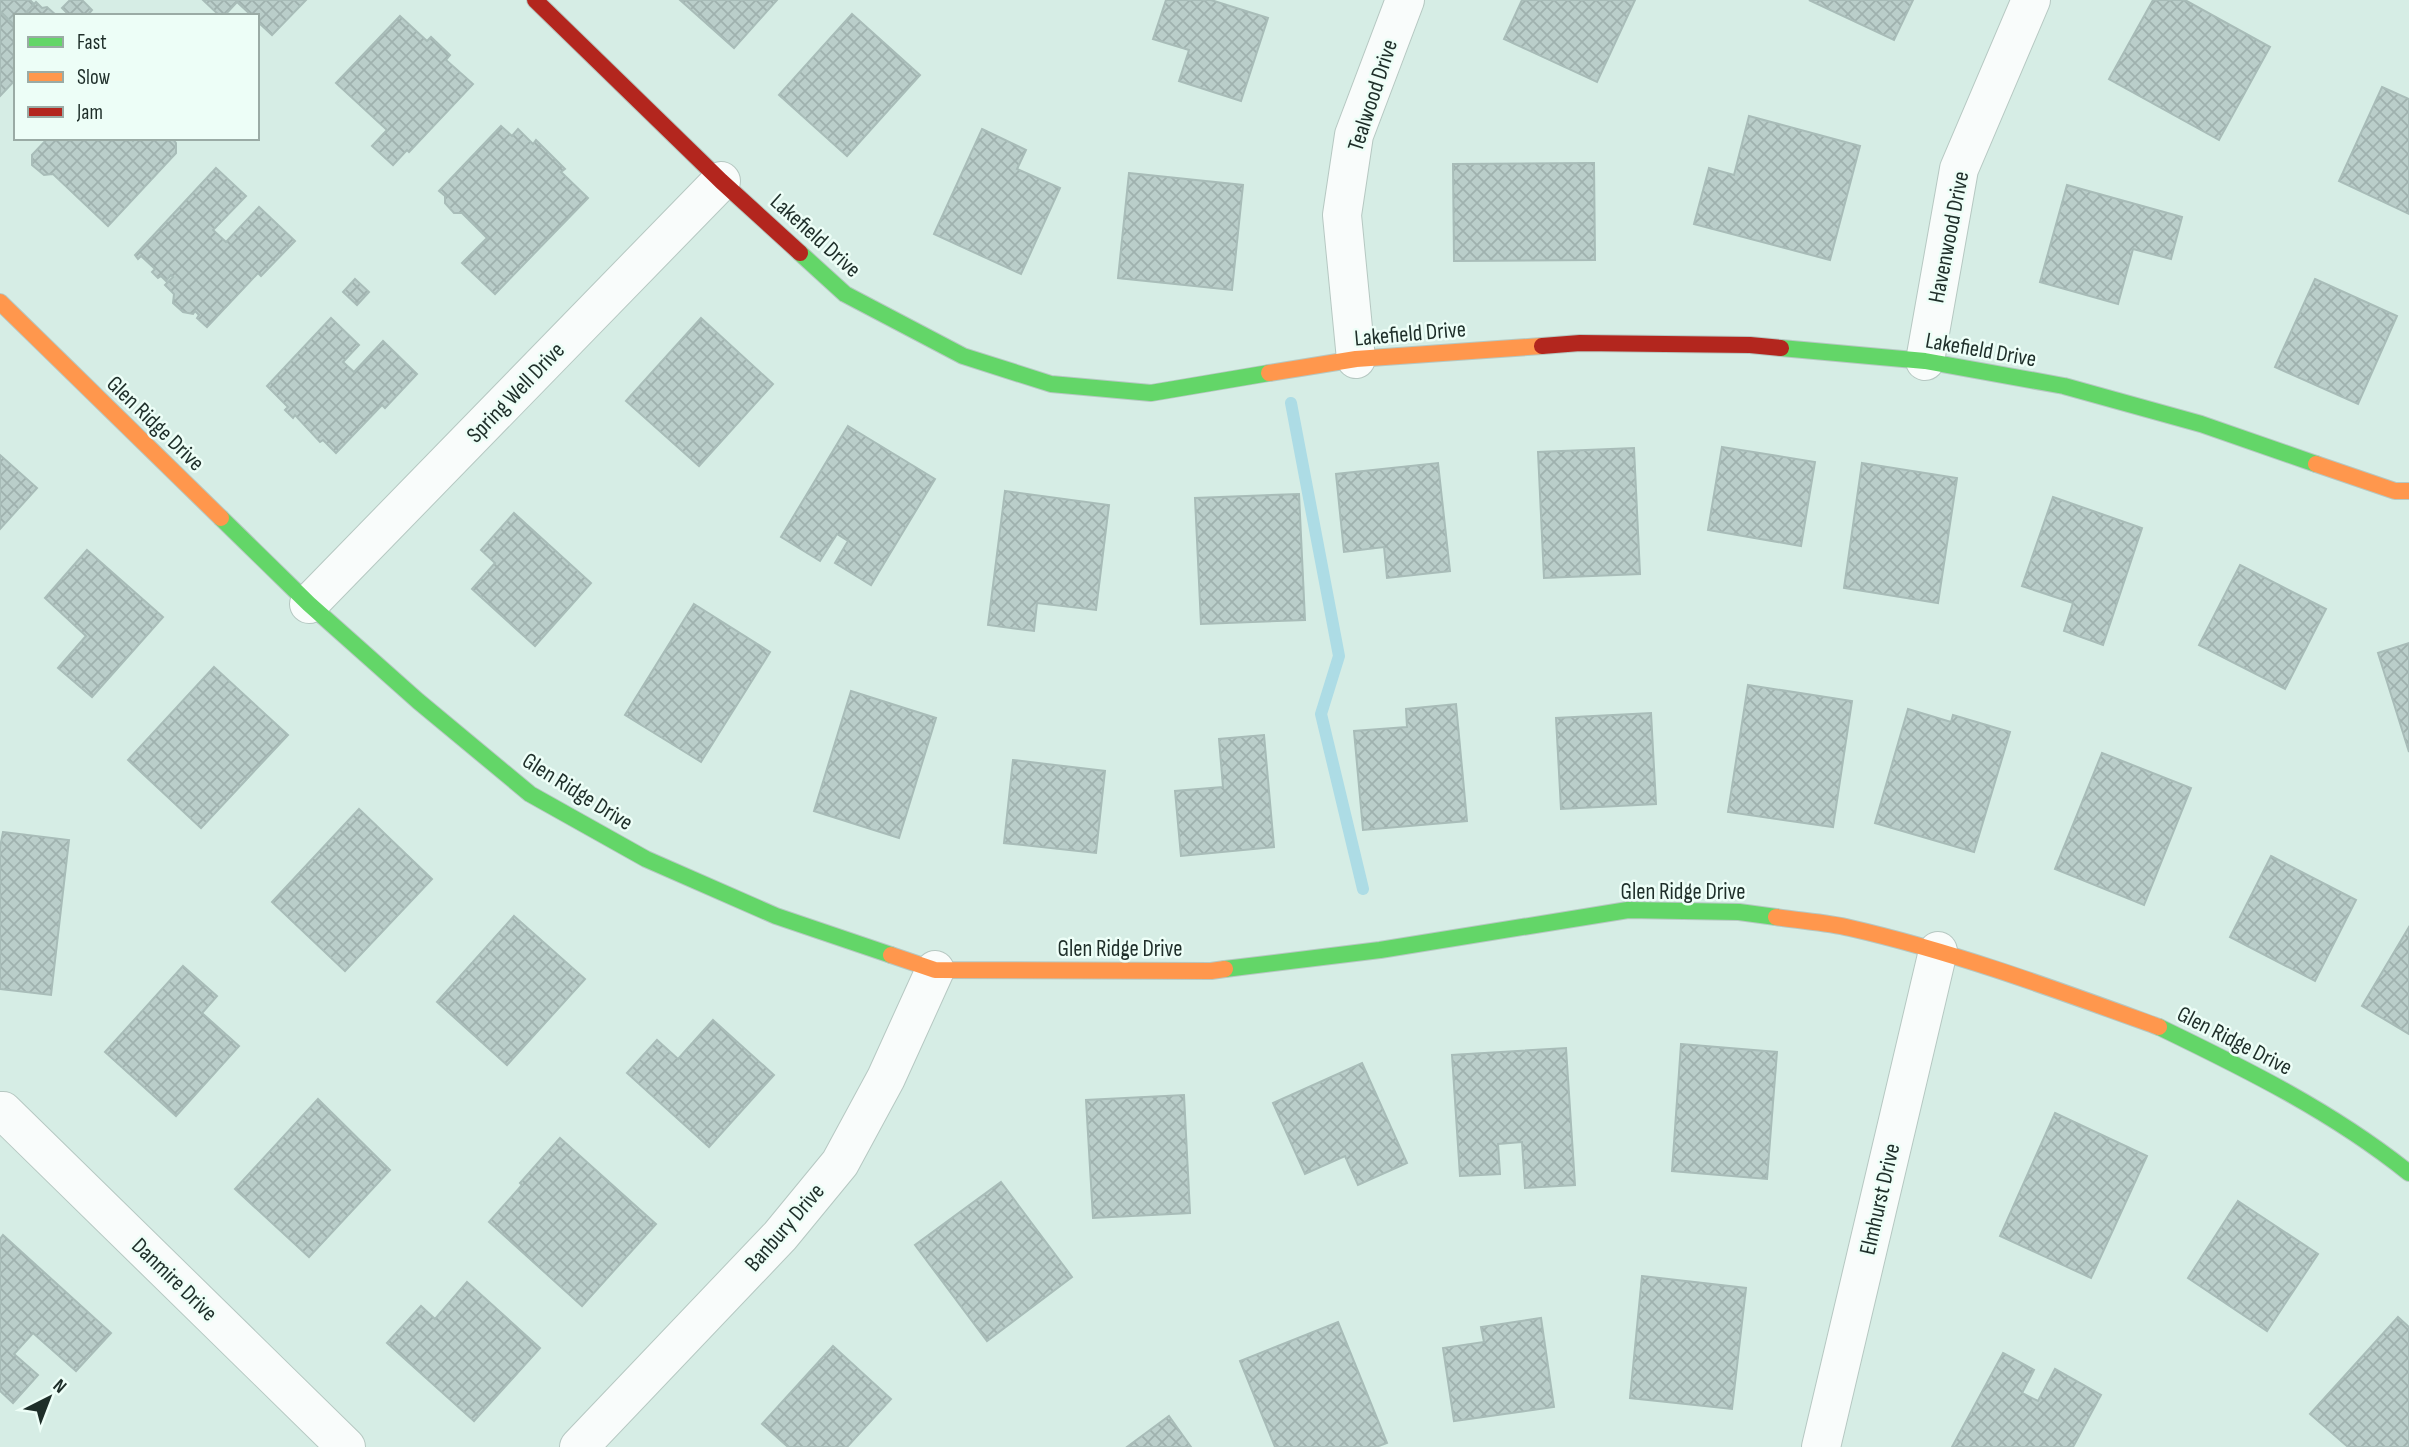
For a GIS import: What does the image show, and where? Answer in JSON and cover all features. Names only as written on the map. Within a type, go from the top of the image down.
[{"type":"street","name":"Lakefield Drive","points":[[536,0],[721,181],[845,295],[963,356],[1051,384],[1151,393],[1356,359],[1580,343],[1751,345],[1925,361],[2064,386],[2201,424],[2395,491],[2409,491]]},
{"type":"street","name":"Tealwood Drive","points":[[1356,359],[1342,215],[1354,135],[1405,0]]},
{"type":"street","name":"Havenwood Drive","points":[[1925,361],[1959,169],[2031,0]]},
{"type":"street","name":"Spring Well Drive","points":[[309,604],[721,181]]},
{"type":"street","name":"Glen Ridge Drive","points":[[0,302],[309,604],[418,701],[530,794],[646,859],[776,916],[935,970],[1210,971],[1380,950],[1628,910],[1739,912],[1847,927],[1938,951],[2059,990],[2159,1027],[2270,1081],[2373,1144],[2409,1173]]},
{"type":"street","name":"Elmhurst Drive","points":[[1821,1447],[1938,951]]},
{"type":"street","name":"Banbury Drive","points":[[579,1447],[780,1236],[840,1163],[886,1078],[935,970]]},
{"type":"street","name":"Danmire Drive","points":[[2,1111],[346,1447]]},
{"type":"building","points":[[0,0],[30,0],[34,4],[25,14],[14,14],[14,25],[0,11]]},
{"type":"building","points":[[70,0],[82,0],[92,10],[89,14],[68,14],[62,8]]},
{"type":"building","points":[[203,0],[306,0],[272,35],[259,23],[259,14],[250,14],[237,2],[226,14],[218,14]]},
{"type":"building","points":[[680,0],[777,0],[734,48]]},
{"type":"building","points":[[1166,0],[1211,0],[1268,18],[1241,101],[1179,81],[1189,50],[1153,39]]},
{"type":"building","points":[[1522,0],[1635,0],[1597,82],[1504,39]]},
{"type":"building","points":[[1809,0],[1913,0],[1894,40]]},
{"type":"building","points":[[2153,0],[2185,0],[2270,47],[2219,140],[2109,79]]},
{"type":"building","points":[[36,2],[55,14],[25,14]]},
{"type":"building","points":[[0,11],[14,25],[14,81],[0,96]]},
{"type":"building","points":[[852,14],[920,75],[847,156],[779,95]]},
{"type":"building","points":[[400,16],[427,41],[431,37],[450,55],[446,60],[473,84],[409,152],[407,150],[393,165],[372,146],[387,130],[336,83]]},
{"type":"building","points":[[2382,87],[2409,99],[2409,214],[2339,181]]},
{"type":"building","points":[[1749,116],[1860,146],[1830,260],[1694,224],[1709,168],[1734,175]]},
{"type":"building","points":[[501,126],[512,136],[518,129],[533,144],[536,140],[565,169],[561,172],[588,198],[495,294],[462,263],[487,238],[462,213],[454,213],[445,203],[445,196],[439,191]]},
{"type":"building","points":[[982,129],[1026,150],[1017,169],[1060,188],[1021,274],[934,234]]},
{"type":"building","points":[[46,140],[174,140],[176,143],[176,153],[108,226],[53,174],[44,175],[32,165],[32,155]]},
{"type":"building","points":[[1594,163],[1595,260],[1454,261],[1453,164]]},
{"type":"building","points":[[216,168],[246,196],[213,230],[226,242],[259,207],[295,241],[261,276],[258,273],[207,327],[197,318],[199,315],[195,311],[193,314],[183,312],[173,303],[174,294],[165,285],[173,277],[171,275],[166,281],[161,276],[158,278],[152,272],[155,269],[141,256],[138,259],[135,255]]},
{"type":"building","points":[[1129,173],[1243,185],[1232,290],[1118,278]]},
{"type":"building","points":[[2067,185],[2182,217],[2171,259],[2133,249],[2118,304],[2040,282]]},
{"type":"building","points":[[355,279],[369,292],[357,305],[343,292]]},
{"type":"building","points":[[2315,279],[2397,316],[2358,404],[2275,367]]},
{"type":"building","points":[[331,318],[359,345],[343,362],[354,372],[383,341],[417,374],[385,408],[382,405],[336,453],[323,440],[320,442],[295,415],[293,418],[285,410],[288,407],[267,386]]},
{"type":"building","points":[[701,318],[773,384],[699,466],[626,401]]},
{"type":"building","points":[[848,426],[935,479],[871,585],[835,563],[848,541],[837,534],[820,561],[781,537]]},
{"type":"building","points":[[1722,447],[1815,462],[1801,546],[1708,530]]},
{"type":"building","points":[[1634,448],[1640,574],[1544,578],[1538,452]]},
{"type":"building","points":[[0,455],[37,488],[0,529]]},
{"type":"building","points":[[1438,463],[1450,571],[1387,578],[1384,547],[1344,552],[1336,474]]},
{"type":"building","points":[[1862,463],[1957,478],[1938,603],[1844,588]]},
{"type":"building","points":[[1005,491],[1109,505],[1096,610],[1037,603],[1034,631],[988,625]]},
{"type":"building","points":[[1299,494],[1305,620],[1201,624],[1195,498]]},
{"type":"building","points":[[2053,497],[2142,528],[2103,645],[2064,631],[2073,603],[2022,586]]},
{"type":"building","points":[[514,513],[591,583],[535,646],[472,589],[495,563],[481,550]]},
{"type":"building","points":[[87,550],[163,617],[92,697],[58,668],[86,636],[45,598]]},
{"type":"building","points":[[2240,565],[2326,609],[2285,689],[2199,645]]},
{"type":"building","points":[[694,604],[770,652],[701,762],[625,715]]},
{"type":"building","points":[[2409,643],[2409,752],[2378,653]]},
{"type":"building","points":[[214,667],[288,735],[201,828],[128,760]]},
{"type":"building","points":[[1748,685],[1852,701],[1833,827],[1728,812]]},
{"type":"building","points":[[851,691],[936,718],[899,838],[814,811]]},
{"type":"building","points":[[1456,704],[1467,821],[1363,830],[1354,731],[1407,727],[1406,709]]},
{"type":"building","points":[[1908,709],[1951,722],[1953,715],[2010,732],[1974,852],[1875,823]]},
{"type":"building","points":[[1651,713],[1656,804],[1561,809],[1556,718]]},
{"type":"building","points":[[1264,735],[1274,847],[1181,856],[1175,791],[1223,787],[1219,739]]},
{"type":"building","points":[[2102,753],[2191,788],[2144,905],[2055,869]]},
{"type":"building","points":[[1013,760],[1105,771],[1096,853],[1004,843]]},
{"type":"building","points":[[359,809],[432,879],[345,971],[272,902]]},
{"type":"building","points":[[3,832],[69,840],[51,995],[0,989],[0,847]]},
{"type":"building","points":[[2271,856],[2356,900],[2315,981],[2230,937]]},
{"type":"building","points":[[514,916],[585,979],[507,1065],[437,1002]]},
{"type":"building","points":[[2409,927],[2409,1034],[2362,1006]]},
{"type":"building","points":[[183,966],[217,996],[202,1013],[239,1046],[176,1116],[105,1052]]},
{"type":"building","points":[[713,1020],[774,1075],[709,1147],[627,1073],[657,1040],[678,1059]]},
{"type":"building","points":[[1681,1044],[1777,1052],[1767,1179],[1672,1171]]},
{"type":"building","points":[[1566,1048],[1575,1185],[1525,1188],[1522,1142],[1498,1144],[1500,1174],[1460,1176],[1452,1055]]},
{"type":"building","points":[[1362,1063],[1407,1163],[1358,1185],[1345,1156],[1305,1174],[1273,1103]]},
{"type":"building","points":[[1184,1095],[1190,1213],[1093,1218],[1086,1100]]},
{"type":"building","points":[[318,1099],[390,1170],[309,1257],[235,1189]]},
{"type":"building","points":[[2055,1113],[2147,1156],[2091,1278],[2000,1236]]},
{"type":"building","points":[[560,1138],[656,1224],[582,1306],[489,1222]]},
{"type":"building","points":[[1001,1182],[1072,1277],[987,1341],[915,1245]]},
{"type":"building","points":[[2238,1201],[2318,1254],[2267,1331],[2188,1278]]},
{"type":"building","points":[[3,1235],[111,1333],[76,1371],[33,1333],[14,1354],[38,1375],[13,1403],[0,1391],[0,1239]]},
{"type":"building","points":[[1642,1276],[1746,1288],[1732,1409],[1630,1398]]},
{"type":"building","points":[[467,1282],[540,1348],[474,1421],[387,1343],[421,1306],[435,1319]]},
{"type":"building","points":[[2398,1317],[2409,1327],[2409,1447],[2348,1447],[2310,1414]]},
{"type":"building","points":[[1541,1318],[1554,1407],[1454,1421],[1443,1348],[1484,1342],[1481,1327]]},
{"type":"building","points":[[1338,1322],[1387,1443],[1376,1447],[1275,1447],[1240,1361]]},
{"type":"building","points":[[833,1346],[891,1399],[847,1447],[788,1447],[762,1424]]},
{"type":"building","points":[[2003,1353],[2034,1370],[2022,1393],[2038,1401],[2055,1369],[2101,1395],[2073,1447],[1952,1447]]},
{"type":"building","points":[[1169,1416],[1191,1447],[1127,1447]]},
{"type":"waterway","points":[[1291,403],[1339,656],[1321,714],[1363,889]]},
{"type":"traffic: fast","points":[[800,253],[845,294],[963,356],[1051,384],[1151,393],[1269,373]]},
{"type":"traffic: fast","points":[[1781,348],[1925,361],[2064,386],[2201,424],[2316,464]]},
{"type":"traffic: fast","points":[[221,518],[309,604],[418,701],[530,794],[646,859],[776,916],[891,955]]},
{"type":"traffic: fast","points":[[1225,969],[1380,950],[1628,910],[1739,912],[1776,917]]},
{"type":"traffic: fast","points":[[2159,1027],[2319,1111],[2409,1173]]},
{"type":"traffic: slow","points":[[0,302],[221,518]]},
{"type":"traffic: slow","points":[[1269,373],[1356,359],[1542,346]]},
{"type":"traffic: slow","points":[[2316,464],[2395,491],[2409,491]]},
{"type":"traffic: slow","points":[[1776,917],[1841,926],[1928,948],[2159,1027]]},
{"type":"traffic: slow","points":[[891,955],[935,970],[1225,969]]},
{"type":"traffic: jam","points":[[535,0],[721,181],[800,253]]},
{"type":"traffic: jam","points":[[1542,346],[1580,343],[1750,345],[1781,348]]}]
